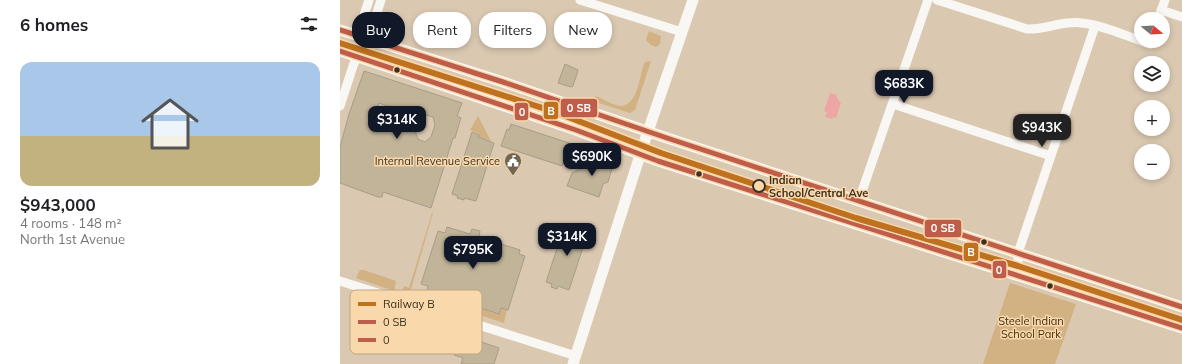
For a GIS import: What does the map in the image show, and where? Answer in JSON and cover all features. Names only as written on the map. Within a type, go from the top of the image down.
[{"type":"main road","points":[[574,360],[640,154],[693,0]]},
{"type":"main road","points":[[340,30],[352,34]]},
{"type":"main road","points":[[396,48],[1182,307]]},
{"type":"main road","points":[[340,51],[358,53],[640,154],[1182,328]]},
{"type":"street","points":[[365,12],[369,0]]},
{"type":"street","points":[[377,12],[381,0]]},
{"type":"street","points":[[580,0],[682,32]]},
{"type":"street","points":[[859,200],[928,0]]},
{"type":"street","points":[[937,0],[1027,29],[1042,30],[1070,23],[1082,23],[1134,37]]},
{"type":"street","points":[[1161,12],[1164,0]]},
{"type":"street","points":[[1170,15],[1182,17]]},
{"type":"street","points":[[1018,275],[1018,253],[1095,26]]},
{"type":"street","points":[[340,106],[360,48]]},
{"type":"street","points":[[893,104],[1051,156]]},
{"type":"street","points":[[340,281],[367,290]]},
{"type":"street","points":[[482,329],[574,360]]},
{"type":"green space","points":[[649,31],[661,36],[660,44],[656,47],[651,45],[646,40]]},
{"type":"green space","points":[[651,61],[635,110],[630,113],[590,100],[596,96],[620,106],[626,105],[635,95],[645,62]]},
{"type":"green space","points":[[478,116],[491,141],[479,137],[479,134],[470,130]]},
{"type":"green space","points":[[433,213],[411,290],[403,290],[404,286],[409,288]]},
{"type":"green space","points":[[360,270],[364,270],[396,281],[394,290],[391,290],[356,278]]},
{"type":"green space","name":"Steele Indian School Park","points":[[1010,283],[1076,304],[1055,364],[983,364]]},
{"type":"green space","points":[[482,308],[499,314],[501,308],[507,310],[504,323],[482,316]]},
{"type":"shaded area","points":[[830,93],[837,95],[837,98],[841,103],[836,118],[833,117],[832,119],[825,117],[827,112],[824,111]]},
{"type":"building","points":[[565,64],[578,70],[573,86],[571,87],[558,83]]},
{"type":"building","points":[[364,71],[462,103],[457,116],[461,118],[455,138],[453,138],[431,208],[383,192],[382,197],[378,197],[340,183],[340,147],[349,114]],"holes":[[[379,103],[403,111],[397,130],[372,122]],[[426,115],[433,117],[435,125],[431,137],[425,142],[418,139],[415,131],[419,119]]]},
{"type":"building","points":[[511,124],[569,143],[566,154],[569,154],[566,162],[564,161],[562,166],[501,146],[507,129],[509,130]]},
{"type":"building","points":[[472,132],[479,135],[478,137],[494,143],[476,201],[457,198],[458,196],[452,194]]},
{"type":"building","points":[[602,158],[614,162],[608,182],[603,184],[599,197],[567,186],[572,173]]},
{"type":"building","points":[[565,224],[575,227],[576,225],[583,227],[582,230],[588,232],[569,290],[558,286],[557,289],[551,287],[552,284],[546,282]]},
{"type":"building","points":[[447,227],[470,234],[472,229],[480,231],[479,237],[520,250],[519,254],[525,256],[508,310],[501,308],[499,314],[482,308],[482,290],[427,290],[428,286],[421,284],[438,231],[445,233]]},
{"type":"building","points":[[482,342],[499,348],[494,364],[461,364],[463,358],[454,355],[482,354]]},
{"type":"rail line","name":"B","points":[[340,43],[555,112],[661,153],[856,218],[1018,266],[1182,320]]},
{"type":"transit line","points":[[340,30],[503,82],[667,138],[1182,307]]},
{"type":"transit line","name":"0","points":[[340,51],[576,130],[658,161],[1182,328]]},
{"type":"place","name":"Internal Revenue Service","points":[[513,176]]},
{"type":"place","name":"Indian School/Central Ave","points":[[759,186]]}]
